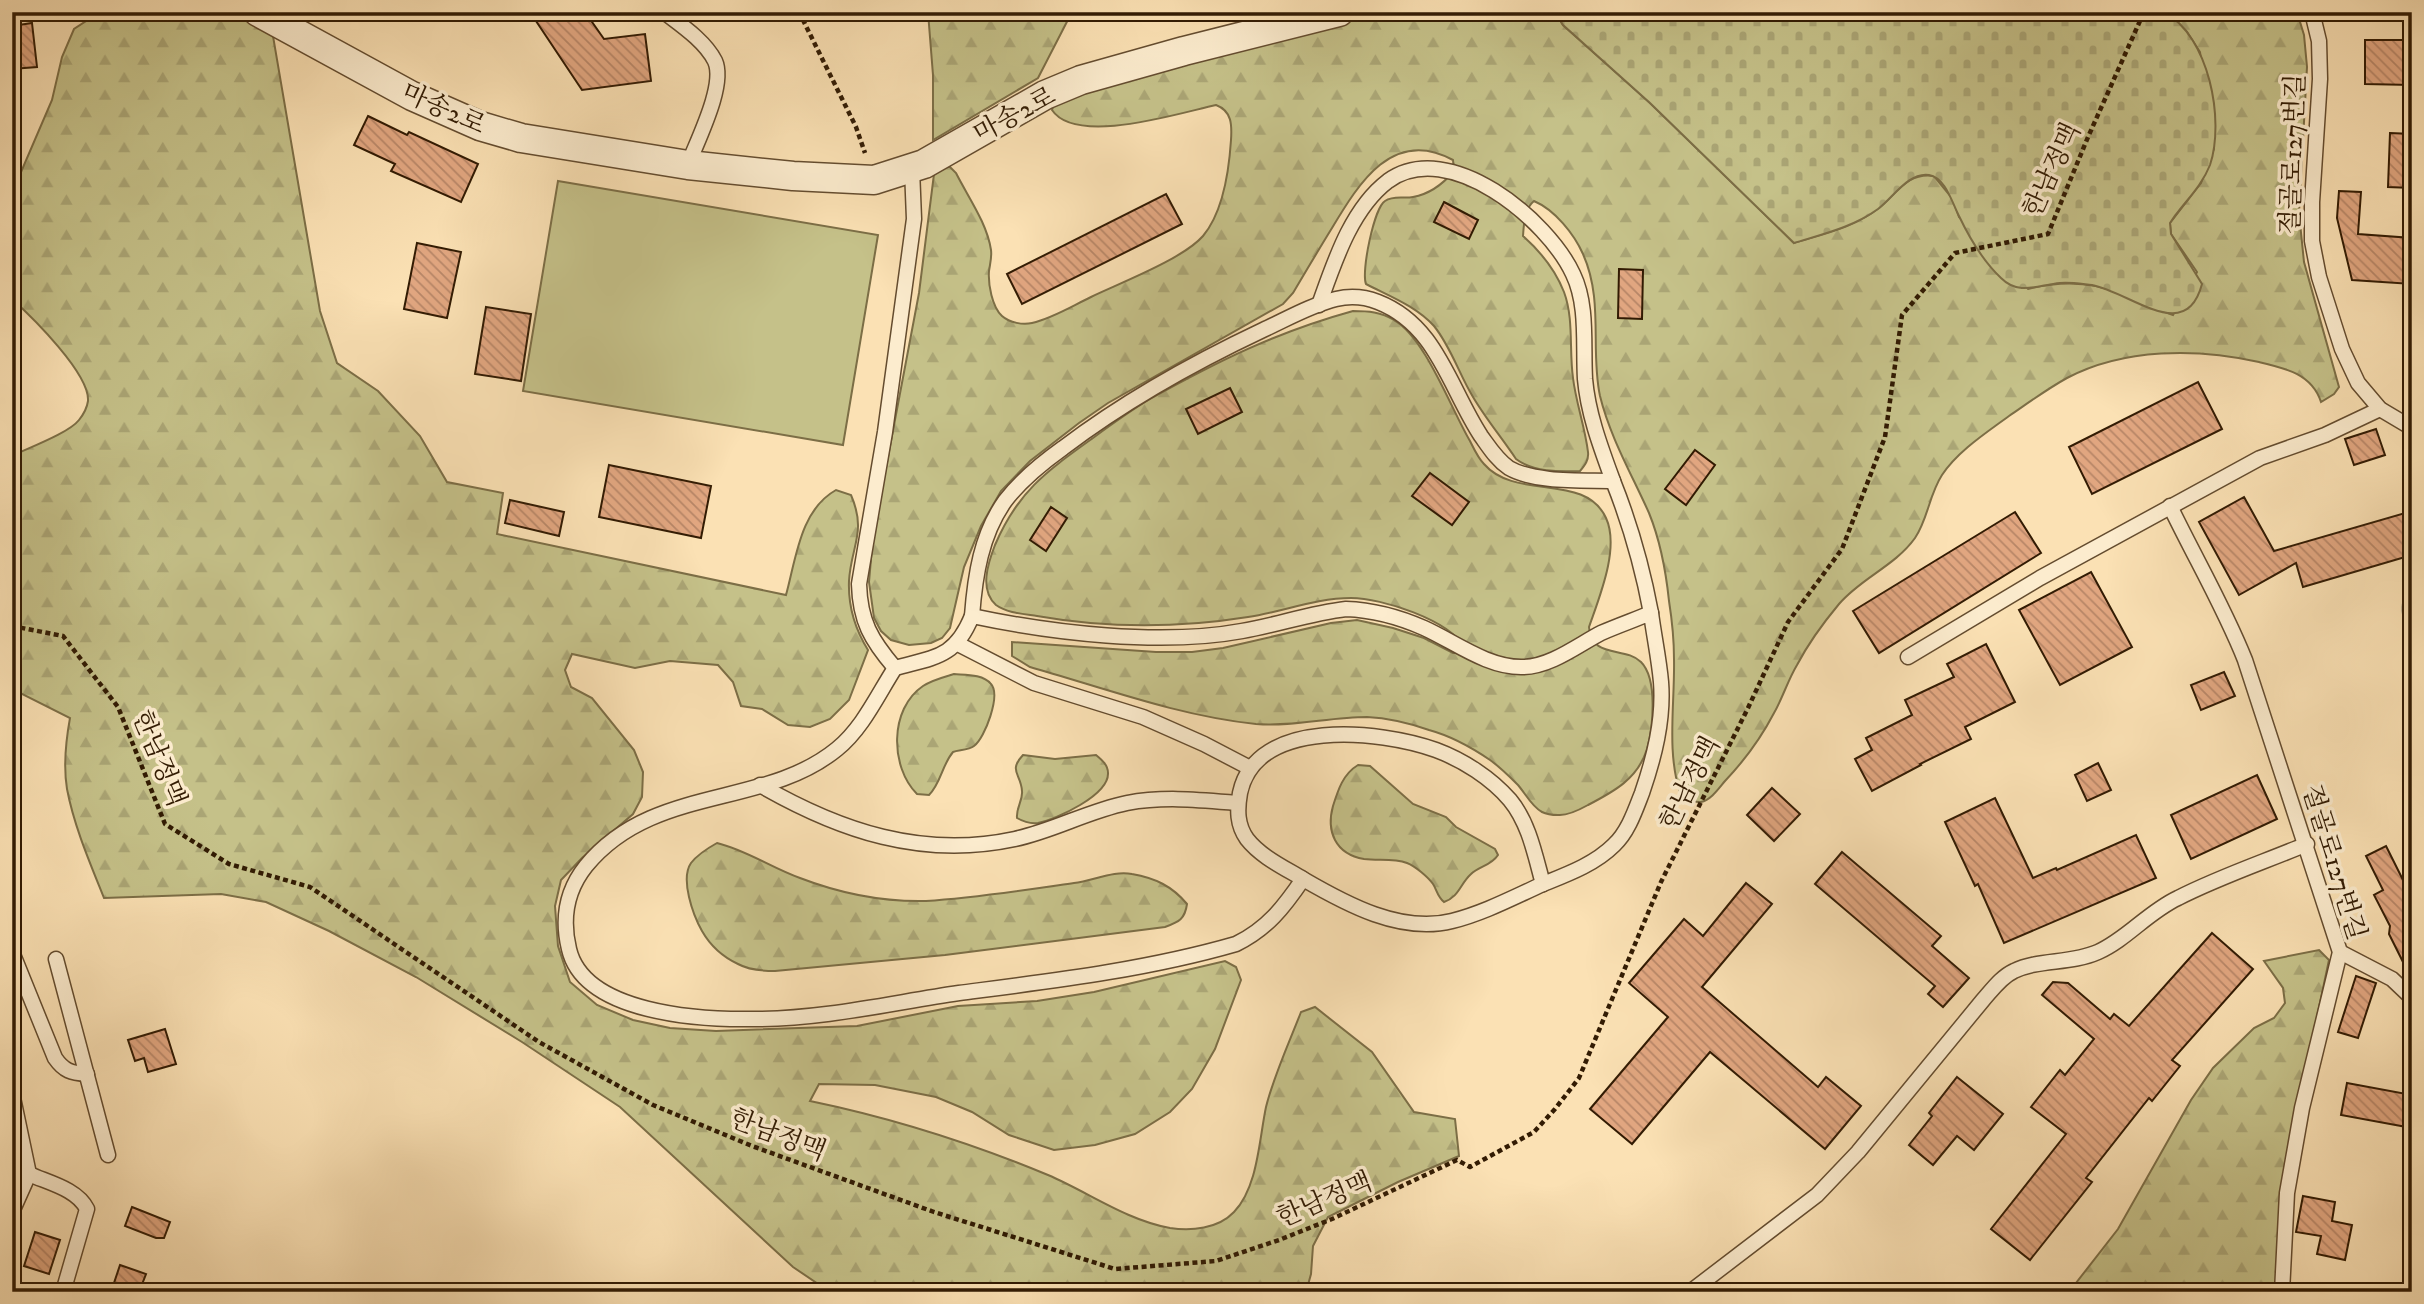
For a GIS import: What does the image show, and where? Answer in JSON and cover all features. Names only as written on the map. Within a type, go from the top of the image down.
[{"type":"street","name":"마송2로","points":[[258,12],[412,96],[480,126],[521,138],[688,165],[793,176],[874,180],[912,169],[1045,94],[1081,80],[1339,12]]},
{"type":"lane","points":[[664,12],[705,48],[715,61],[718,73],[716,92],[688,165]]},
{"type":"lane","name":"절골로127번길","points":[[2312,12],[2319,41],[2320,79],[2312,202],[2312,241],[2319,276],[2342,349],[2358,383],[2380,409],[2412,428]]},
{"type":"lane","points":[[895,668],[877,646],[866,626],[860,605],[859,584],[885,432],[914,219],[912,169]]},
{"type":"lane","points":[[1319,305],[1331,271],[1356,218],[1371,197],[1400,174],[1417,169],[1437,169],[1473,181],[1511,201],[1555,243],[1573,274],[1580,297],[1589,406],[1642,565],[1661,684],[1658,737],[1638,805],[1626,832],[1615,845],[1582,868],[1476,913],[1451,921],[1427,924],[1399,921],[1343,902],[1263,854],[1248,840],[1239,824],[1238,803],[1242,786],[1250,768],[1259,757],[1278,746],[1300,739],[1383,736],[1436,750],[1486,777],[1510,799],[1522,817],[1543,884]]},
{"type":"lane","points":[[1303,879],[1270,922],[1236,944],[1097,975],[832,1012],[754,1019],[694,1016],[627,1004],[608,996],[579,970],[570,955],[565,932],[570,893],[587,865],[619,836],[650,817],[673,808],[761,785],[797,772],[838,748],[862,720],[895,668],[937,657],[958,644],[972,616],[974,580],[991,526],[1004,502],[1024,480],[1126,403],[1227,348],[1319,305],[1338,298],[1358,297],[1377,301],[1404,315],[1421,330],[1472,422],[1494,455],[1508,467],[1526,475],[1548,478],[1613,481]]},
{"type":"lane","points":[[1908,657],[2040,578],[2260,458],[2325,435],[2380,409]]},
{"type":"lane","name":"절골로127번길","points":[[2170,506],[2207,583],[2231,625],[2245,660],[2340,952],[2302,1108],[2287,1193],[2282,1292]]},
{"type":"lane","points":[[972,616],[1013,625],[1129,637],[1167,638],[1242,631],[1319,612],[1370,610],[1423,628],[1478,656],[1506,666],[1525,668],[1559,656],[1601,633],[1651,613]]},
{"type":"lane","points":[[958,644],[1034,683],[1143,717],[1205,744],[1250,768]]},
{"type":"lane","points":[[761,785],[793,804],[831,821],[906,842],[939,846],[971,846],[1015,839],[1094,812],[1150,800],[1183,799],[1238,803]]},
{"type":"lane","points":[[1690,1292],[1817,1195],[1858,1152],[1983,1000],[2013,971],[2081,958],[2100,951],[2121,939],[2146,917],[2178,898],[2307,844]]},
{"type":"lane","points":[[12,952],[55,1059],[62,1068],[71,1073],[87,1074]]},
{"type":"lane","points":[[2340,952],[2392,979],[2412,998]]},
{"type":"lane","points":[[56,959],[108,1155]]},
{"type":"lane","points":[[12,1093],[29,1174],[12,1212]]},
{"type":"lane","points":[[29,1174],[82,1199],[87,1209],[63,1292]]},
{"type":"path","points":[[799,12],[856,127],[874,180]]},
{"type":"path","name":"한남정맥","points":[[12,626],[62,636],[118,707],[165,824],[229,864],[310,887],[539,1042],[653,1105],[752,1146],[934,1212],[1115,1269],[1216,1261],[1332,1219],[1457,1160],[1470,1167],[1534,1132],[1579,1078],[1661,882],[1788,622],[1842,549],[1885,437],[1902,316],[1955,253],[2048,234],[2144,12]]},
{"type":"green space","points":[[100,12],[233,12],[273,36],[320,311],[337,363],[378,391],[420,436],[447,482],[503,493],[497,534],[786,595],[801,536],[814,510],[836,490],[851,495],[856,508],[858,529],[850,569],[850,599],[856,626],[868,650],[849,700],[830,719],[810,727],[788,725],[762,709],[741,706],[733,682],[718,665],[670,661],[635,668],[572,654],[565,670],[571,687],[592,698],[634,750],[643,772],[642,797],[633,814],[561,880],[555,906],[558,946],[570,982],[597,1005],[633,1020],[670,1028],[716,1031],[857,1026],[958,1006],[1037,1001],[1094,992],[1225,961],[1236,967],[1241,980],[1215,1049],[1192,1089],[1170,1112],[1135,1134],[1095,1145],[1054,1150],[1009,1135],[972,1112],[936,1097],[875,1085],[819,1084],[810,1101],[901,1123],[990,1152],[1048,1175],[1138,1219],[1170,1228],[1204,1228],[1228,1218],[1242,1202],[1253,1176],[1266,1107],[1277,1071],[1301,1012],[1315,1007],[1372,1052],[1414,1112],[1455,1119],[1459,1156],[1398,1182],[1328,1217],[1313,1246],[1311,1274],[1306,1292],[830,1292],[793,1267],[620,1107],[522,1042],[416,977],[329,931],[266,902],[221,894],[104,898],[78,831],[67,789],[65,771],[70,718],[12,689],[12,456],[74,425],[83,414],[88,401],[80,376],[70,362],[12,299],[12,193],[52,100],[62,57],[74,29]]},
{"type":"green space","points":[[928,12],[1072,12],[1038,78],[933,140],[933,75]]},
{"type":"green space","points":[[1372,12],[1555,12],[1563,25],[1650,103],[1794,243],[1861,220],[1910,180],[1934,176],[1952,198],[1959,217],[2028,289],[2063,284],[2087,285],[2110,290],[2173,315],[2197,272],[2171,234],[2170,223],[2201,183],[2214,149],[2200,52],[2187,32],[2164,12],[2297,12],[2304,35],[2307,67],[2299,213],[2304,262],[2339,387],[2334,394],[2321,402],[2311,385],[2288,370],[2235,357],[2186,353],[2136,356],[2112,361],[2089,368],[2045,391],[1964,450],[1949,466],[1934,491],[1915,538],[1898,556],[1839,604],[1806,649],[1774,713],[1752,749],[1711,796],[1705,801],[1693,801],[1681,796],[1676,780],[1672,746],[1674,645],[1662,556],[1649,513],[1615,441],[1600,396],[1593,290],[1583,254],[1563,223],[1534,201],[1526,212],[1523,236],[1552,268],[1567,302],[1573,378],[1588,455],[1580,471],[1538,469],[1516,459],[1473,397],[1434,326],[1411,307],[1366,284],[1365,267],[1370,241],[1381,206],[1388,199],[1419,196],[1431,191],[1454,171],[1453,160],[1432,152],[1413,150],[1395,155],[1366,178],[1342,211],[1293,293],[1283,304],[1108,403],[1030,461],[1001,491],[981,526],[964,567],[950,628],[942,638],[931,643],[909,645],[891,640],[881,631],[874,618],[869,582],[873,536],[919,293],[934,174],[941,167],[950,167],[956,173],[981,220],[991,250],[990,289],[993,301],[1002,316],[1021,324],[1047,318],[1166,262],[1194,245],[1203,236],[1216,215],[1224,191],[1231,134],[1228,115],[1216,105],[1129,124],[1083,126],[1064,120],[1052,110],[1054,104],[1073,94],[1286,38]]},
{"type":"green space","points":[[1555,12],[2164,12],[2180,24],[2192,40],[2210,81],[2214,103],[2214,146],[2210,165],[2197,188],[2170,223],[2171,234],[2202,284],[2194,302],[2184,311],[2171,313],[2156,310],[2092,285],[2064,283],[2029,288],[2015,287],[1995,272],[1977,249],[1944,186],[1929,175],[1914,178],[1878,209],[1858,221],[1794,243],[1650,103],[1563,25]]},
{"type":"green space","points":[[558,181],[878,235],[843,445],[523,391]]},
{"type":"green space","points":[[1353,311],[1384,315],[1405,329],[1427,357],[1484,464],[1498,475],[1514,482],[1583,495],[1596,504],[1606,518],[1611,544],[1606,573],[1589,627],[1591,637],[1602,648],[1626,654],[1641,662],[1652,691],[1651,729],[1647,749],[1638,769],[1624,783],[1577,811],[1562,815],[1538,810],[1518,785],[1490,760],[1453,739],[1414,725],[1367,717],[1270,725],[1227,720],[1170,708],[1030,667],[1012,656],[1012,642],[1192,652],[1357,620],[1393,628],[1424,638],[1453,653],[1462,653],[1464,647],[1456,637],[1430,620],[1396,606],[1364,599],[1325,600],[1222,621],[1142,625],[1089,623],[1016,613],[996,605],[988,592],[988,568],[1004,526],[1024,496],[1062,461],[1135,408],[1200,372],[1273,338]]},
{"type":"green space","points":[[954,674],[979,677],[991,684],[994,697],[990,716],[983,734],[974,746],[953,752],[929,795],[917,794],[908,783],[898,754],[899,723],[912,696],[923,686]]},
{"type":"green space","points":[[1023,755],[1055,759],[1096,755],[1107,768],[1106,781],[1100,790],[1069,811],[1038,823],[1025,822],[1017,818],[1022,791],[1016,765]]},
{"type":"green space","points":[[1358,765],[1370,766],[1413,804],[1446,817],[1456,827],[1495,849],[1498,855],[1471,874],[1456,894],[1444,902],[1431,881],[1410,864],[1402,861],[1364,859],[1346,852],[1335,840],[1331,815],[1342,783],[1348,773]]},
{"type":"green space","points":[[717,843],[815,883],[878,898],[926,901],[963,898],[1074,883],[1125,873],[1162,884],[1187,904],[1180,919],[1165,927],[945,955],[775,971],[756,970],[738,964],[717,950],[702,931],[692,907],[687,887],[688,870],[697,857]]},
{"type":"green space","points":[[2319,950],[2329,960],[2281,1187],[2278,1292],[2069,1292],[2118,1229],[2191,1100],[2213,1068],[2254,1028],[2274,1018],[2285,1003],[2283,988],[2264,961]]},
{"type":"shaded area","points":[[2412,589],[2412,651],[2405,627],[2403,601]]},
{"type":"building","points":[[530,12],[585,12],[604,39],[645,34],[651,81],[582,90]]},
{"type":"building","points":[[32,23],[37,67],[12,69],[12,26]]},
{"type":"building","points":[[2365,40],[2412,40],[2412,85],[2365,84]]},
{"type":"building","points":[[368,116],[478,164],[461,202],[391,171],[395,164],[354,145]]},
{"type":"building","points":[[2390,133],[2412,134],[2412,188],[2388,187]]},
{"type":"building","points":[[2339,191],[2361,192],[2358,234],[2412,238],[2412,284],[2352,280],[2337,218]]},
{"type":"building","points":[[1166,194],[1182,224],[1022,304],[1007,274]]},
{"type":"building","points":[[1444,202],[1478,220],[1469,239],[1434,222]]},
{"type":"building","points":[[417,243],[461,252],[447,318],[404,309]]},
{"type":"building","points":[[1619,269],[1643,270],[1642,319],[1618,318]]},
{"type":"building","points":[[486,307],[531,314],[521,381],[475,374]]},
{"type":"building","points":[[2198,382],[2222,429],[2092,494],[2069,447]]},
{"type":"building","points":[[1230,388],[1242,412],[1198,434],[1186,409]]},
{"type":"building","points":[[2376,429],[2385,455],[2354,465],[2345,439]]},
{"type":"building","points":[[1695,450],[1715,465],[1686,505],[1665,489]]},
{"type":"building","points":[[609,465],[711,486],[701,538],[599,517]]},
{"type":"building","points":[[1430,473],[1469,502],[1452,525],[1412,496]]},
{"type":"building","points":[[2244,497],[2274,551],[2412,511],[2412,555],[2303,587],[2296,563],[2239,595],[2199,522]]},
{"type":"building","points":[[510,500],[564,512],[559,536],[505,523]]},
{"type":"building","points":[[1051,507],[1067,518],[1046,551],[1030,540]]},
{"type":"building","points":[[2015,512],[2041,553],[1879,653],[1853,611]]},
{"type":"building","points":[[2091,572],[2132,647],[2060,685],[2019,610]]},
{"type":"building","points":[[1986,644],[2015,702],[1965,727],[1971,739],[1872,791],[1855,759],[1872,750],[1866,738],[1912,715],[1905,700],[1954,677],[1947,664]]},
{"type":"building","points":[[2224,672],[2235,696],[2201,710],[2191,685]]},
{"type":"building","points":[[2098,763],[2111,790],[2087,801],[2075,775]]},
{"type":"building","points":[[2257,775],[2277,819],[2191,859],[2171,815]]},
{"type":"building","points":[[1772,788],[1800,814],[1774,841],[1747,815]]},
{"type":"building","points":[[1995,798],[2033,878],[2136,835],[2156,878],[2004,943],[1978,884],[1975,886],[1945,822]]},
{"type":"building","points":[[2386,846],[2412,898],[2412,980],[2389,934],[2390,926],[2374,895],[2383,890],[2366,856]]},
{"type":"building","points":[[1842,852],[1941,936],[1932,946],[1969,978],[1943,1007],[1928,994],[1935,986],[1815,884]]},
{"type":"building","points":[[1746,883],[1772,904],[1702,987],[1818,1087],[1826,1077],[1861,1106],[1825,1149],[1710,1052],[1632,1144],[1590,1109],[1668,1017],[1629,983],[1684,919],[1703,936]]},
{"type":"building","points":[[2212,933],[2253,969],[2172,1060],[2180,1066],[2152,1101],[2149,1098],[2086,1178],[2092,1182],[2030,1260],[1991,1229],[2066,1134],[2031,1107],[2060,1070],[2065,1075],[2094,1039],[2042,995],[2053,982],[2068,983],[2110,1019],[2114,1014],[2129,1026]]},
{"type":"building","points":[[2356,976],[2376,983],[2358,1038],[2338,1032]]},
{"type":"building","points":[[165,1029],[176,1064],[148,1072],[144,1058],[135,1061],[128,1040]]},
{"type":"building","points":[[1957,1077],[2003,1114],[1974,1150],[1957,1136],[1933,1165],[1909,1145],[1932,1116],[1929,1113]]},
{"type":"building","points":[[2347,1083],[2412,1095],[2412,1128],[2341,1115]]},
{"type":"building","points":[[2303,1196],[2335,1202],[2332,1221],[2352,1225],[2345,1260],[2317,1254],[2321,1236],[2296,1232]]},
{"type":"building","points":[[132,1207],[170,1222],[164,1238],[156,1238],[125,1226]]},
{"type":"building","points":[[35,1232],[60,1240],[49,1274],[24,1266]]},
{"type":"building","points":[[120,1265],[146,1274],[139,1292],[111,1292]]}]
